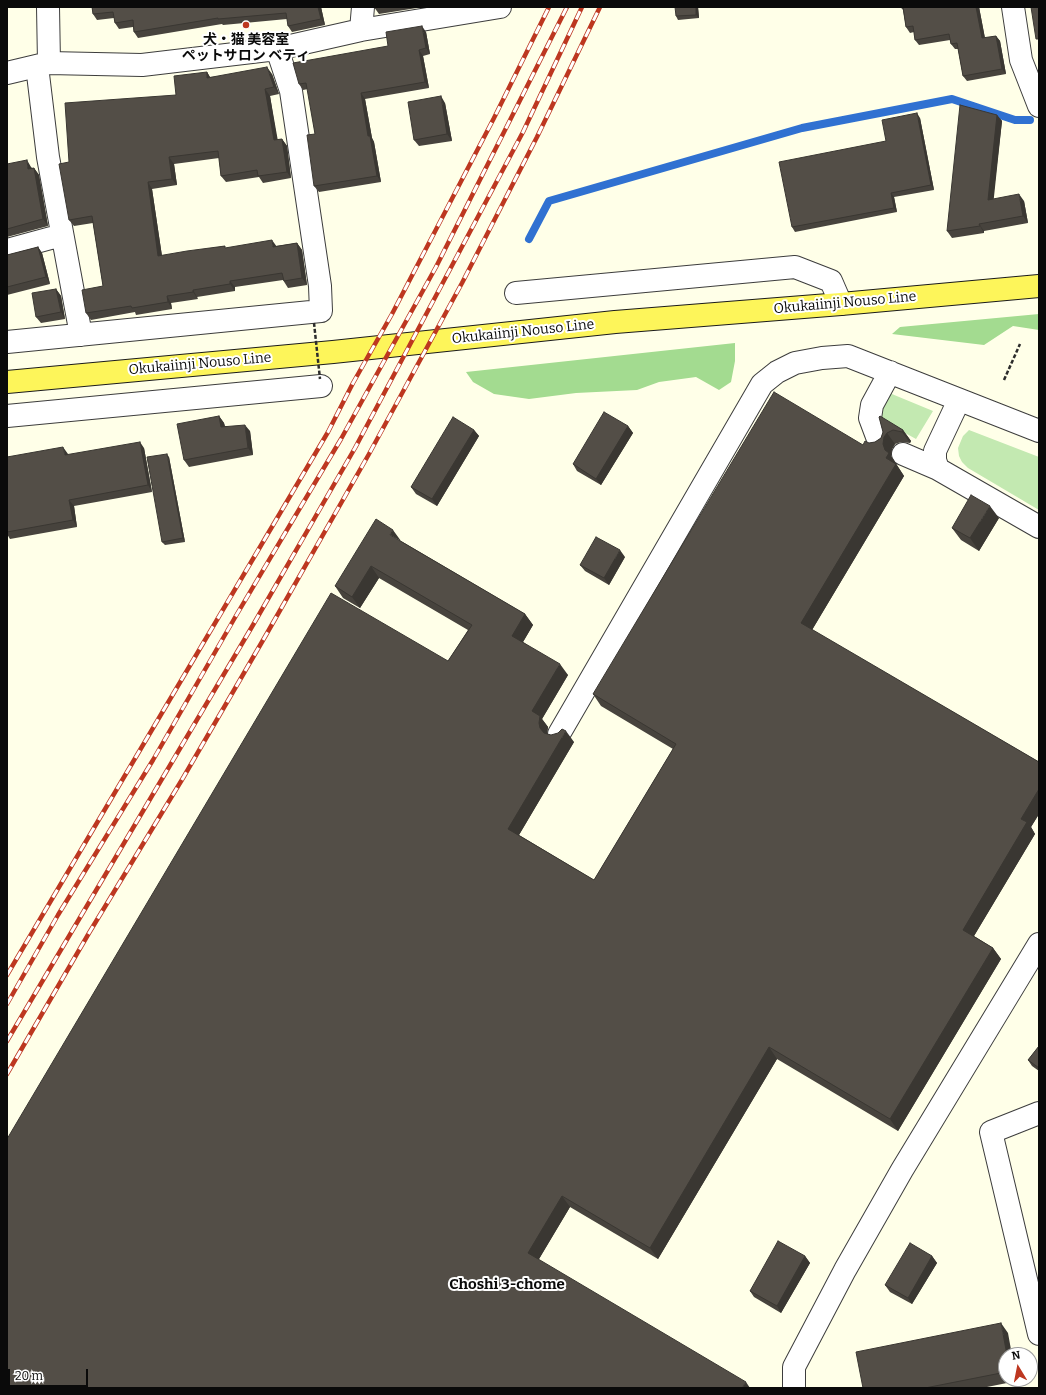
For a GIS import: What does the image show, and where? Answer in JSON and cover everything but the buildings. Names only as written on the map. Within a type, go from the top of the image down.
[{"type":"main road","name":"Okukaiinji Nouso Line","points":[[7,382],[333,352],[614,322],[841,304],[1039,286]]},
{"type":"street","points":[[48,7],[43,65],[48,157],[81,335]]},
{"type":"street","points":[[361,30],[363,7]]},
{"type":"street","points":[[7,73],[43,65],[142,65],[277,49],[361,30],[500,7]]},
{"type":"street","points":[[1013,7],[1021,60],[1032,67],[1039,106]]},
{"type":"street","points":[[7,342],[321,311],[320,286],[291,91],[277,49]]},
{"type":"street","points":[[7,250],[62,235]]},
{"type":"street","points":[[516,293],[795,267],[831,281],[841,304]]},
{"type":"street","points":[[559,734],[762,384],[777,372],[795,363],[822,358],[848,356],[1039,431]]},
{"type":"street","points":[[880,442],[870,418],[872,405],[890,372]]},
{"type":"street","points":[[7,416],[320,383]]},
{"type":"street","points":[[938,468],[935,460],[935,451],[959,400]]},
{"type":"street","points":[[903,454],[938,468],[1039,527]]},
{"type":"street","points":[[794,1388],[794,1367],[845,1270],[902,1170],[1039,944]]},
{"type":"street","points":[[1039,1114],[991,1132],[1033,1285],[1039,1334]]},
{"type":"street","points":[[794,1367],[803,1388]]},
{"type":"path","points":[[314,323],[320,383]]},
{"type":"path","points":[[1004,380],[1020,344]]},
{"type":"green space","points":[[1039,314],[1039,330],[1013,326],[984,345],[892,334],[900,327]]},
{"type":"green space","points":[[735,343],[735,361],[731,382],[719,390],[696,377],[659,382],[637,390],[576,393],[529,399],[494,394],[473,382],[466,372]]},
{"type":"green space","points":[[887,392],[933,411],[916,439],[878,418]]},
{"type":"green space","points":[[969,430],[1039,457],[1039,510],[968,468],[962,462],[959,456],[958,448],[963,436]]},
{"type":"waterway","points":[[529,239],[549,201],[802,128],[952,99],[1015,120],[1030,120]]},
{"type":"railway","points":[[7,975],[328,432],[353,383],[392,314],[494,118],[549,7]]},
{"type":"railway","points":[[7,1004],[58,915],[153,760],[237,614],[341,439],[436,267],[567,7]]},
{"type":"railway","points":[[7,1041],[253,625],[355,448],[523,132],[582,7]]},
{"type":"railway","points":[[7,1074],[89,933],[183,778],[369,454],[462,283],[537,137],[600,7]]},
{"type":"place","name":"犬・猫 美容室 ペットサロン ベティ","points":[[246,25]]},
{"type":"district","name":"Choshi 3-chome","points":[[507,1285]]}]
